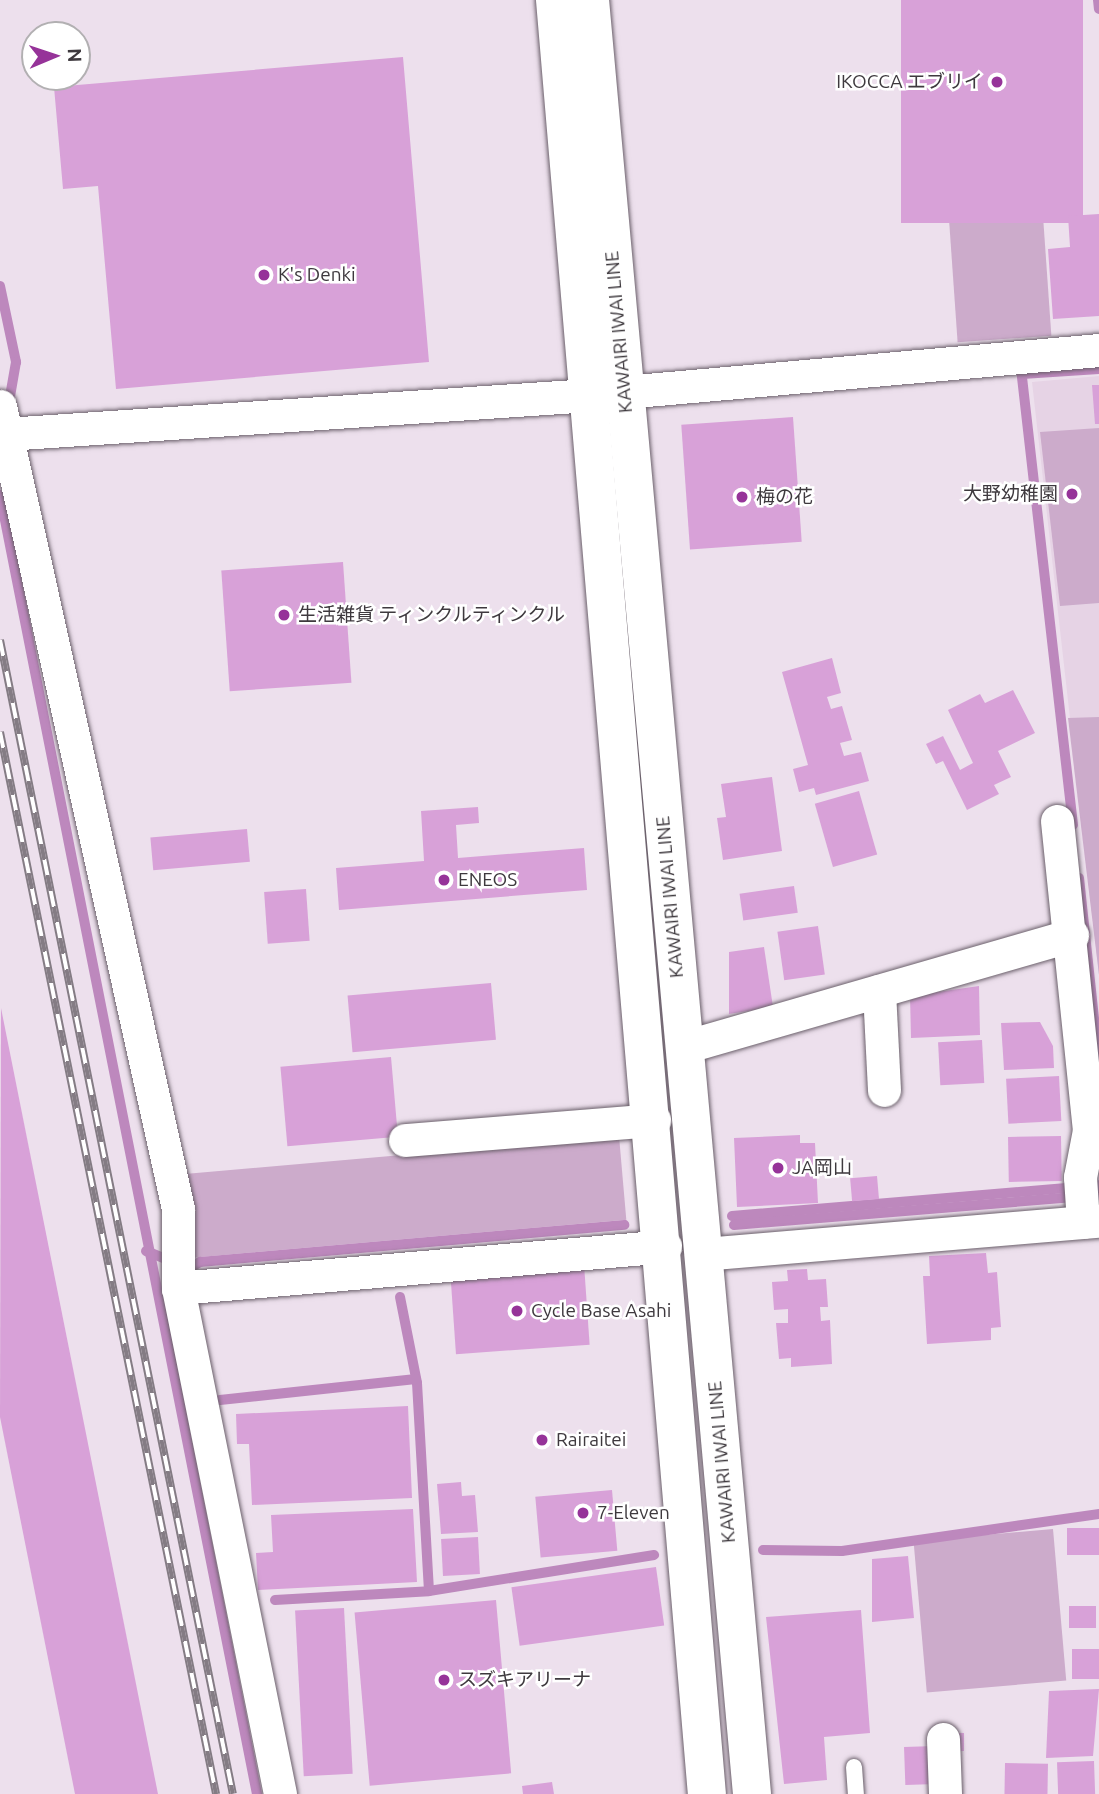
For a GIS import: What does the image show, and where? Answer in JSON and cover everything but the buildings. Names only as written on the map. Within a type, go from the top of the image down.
[{"type":"main road","name":"KAWAIRI IWAI LINE","points":[[555,0],[607,393],[684,1047],[752,1794]]},
{"type":"main road","name":"KAWAIRI IWAI LINE","points":[[590,0],[607,393],[654,1120],[707,1794]]},
{"type":"street","points":[[280,1794],[178,1273],[178,1209],[3,420],[607,393],[1099,350]]},
{"type":"street","points":[[703,1254],[1086,1207],[1089,1130],[1072,934],[1057,821]]},
{"type":"street","points":[[684,1047],[1072,934]]},
{"type":"street","points":[[879,991],[884,1090]]},
{"type":"street","points":[[405,1140],[654,1120]]},
{"type":"street","points":[[178,1273],[665,1246]]},
{"type":"street","points":[[943,1739],[945,1794]]},
{"type":"lane","points":[[854,1767],[856,1794]]},
{"type":"shaded area","points":[[1043,216],[1051,336],[958,342],[949,223]]},
{"type":"shaded area","name":"大野幼稚園","points":[[1099,376],[1099,975],[1032,382]]},
{"type":"shaded area","name":"大野幼稚園","points":[[1099,428],[1099,603],[1060,606],[1040,432]]},
{"type":"shaded area","points":[[1099,717],[1099,975],[1068,718]]},
{"type":"shaded area","points":[[619,1136],[626,1220],[195,1257],[188,1174]]},
{"type":"shaded area","points":[[1053,1529],[1066,1680],[927,1693],[914,1541]]},
{"type":"waterway","points":[[1098,0],[1099,9]]},
{"type":"waterway","points":[[0,286],[16,362],[9,402]]},
{"type":"waterway","points":[[1073,825],[1022,374],[1099,369]]},
{"type":"waterway","points":[[0,495],[257,1794]]},
{"type":"waterway","points":[[1079,878],[1099,1066]]},
{"type":"waterway","points":[[732,1216],[1099,1185]]},
{"type":"waterway","points":[[734,1225],[1099,1195]]},
{"type":"waterway","points":[[190,1268],[200,1262],[624,1225]]},
{"type":"waterway","points":[[146,1251],[173,1262]]},
{"type":"waterway","points":[[400,1297],[417,1383],[429,1591]]},
{"type":"waterway","points":[[220,1400],[416,1379]]},
{"type":"waterway","points":[[763,1550],[842,1551],[1099,1514]]},
{"type":"waterway","points":[[275,1600],[429,1591],[654,1555]]},
{"type":"railway","points":[[0,640],[233,1794]]},
{"type":"railway","points":[[0,732],[216,1794]]},
{"type":"place","name":"IKOCCA エブリイ","points":[[997,82]]},
{"type":"place","name":"K's Denki","points":[[264,275]]},
{"type":"place","name":"大野幼稚園","points":[[1072,494]]},
{"type":"place","name":"梅の花","points":[[742,497]]},
{"type":"place","name":"生活雑貨 ティンクルティンクル","points":[[284,615]]},
{"type":"place","name":"ENEOS","points":[[444,880]]},
{"type":"place","name":"JA岡山","points":[[778,1168]]},
{"type":"place","name":"Cycle Base Asahi","points":[[517,1311]]},
{"type":"place","name":"Rairaitei","points":[[542,1440]]},
{"type":"place","name":"7-Eleven","points":[[583,1513]]},
{"type":"place","name":"スズキアリーナ","points":[[444,1680]]}]
